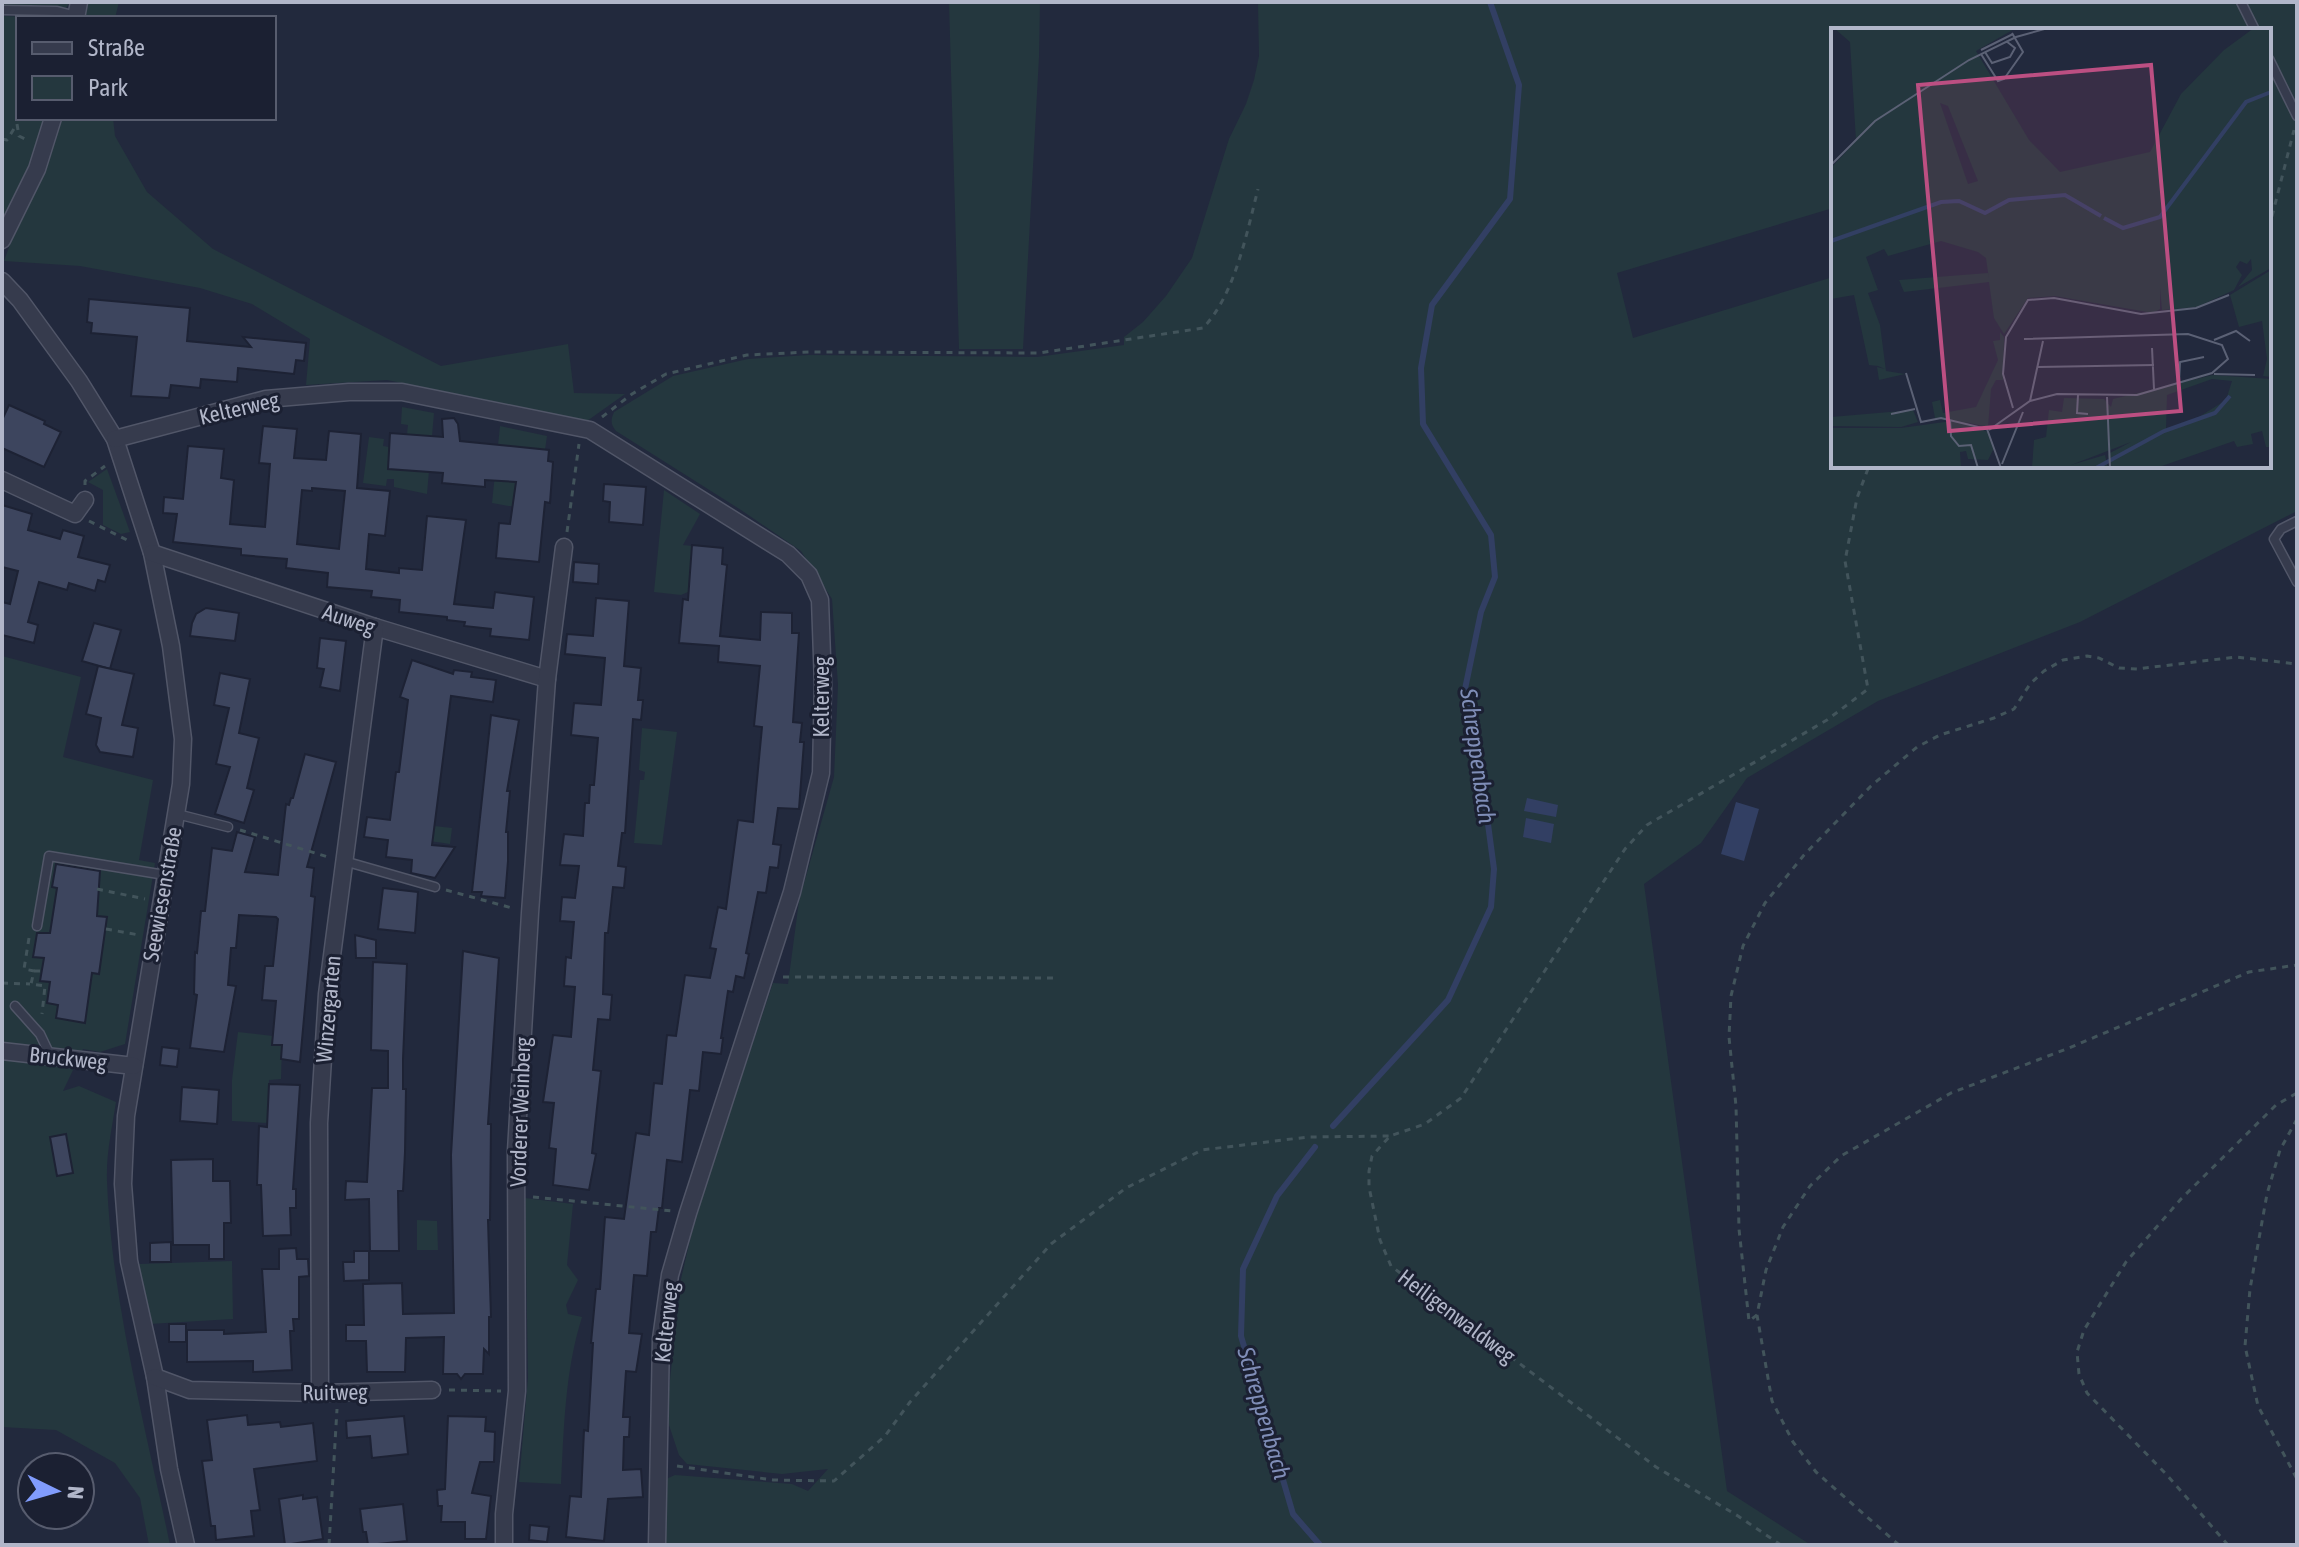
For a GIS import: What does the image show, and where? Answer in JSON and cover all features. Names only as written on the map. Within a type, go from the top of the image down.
[{"type":"street","points":[[2,240],[37,169],[52,120]]},
{"type":"street","name":"Seewiesenstraße","points":[[2,281],[20,300],[79,381],[118,447],[152,553],[171,646],[183,739],[181,784],[126,1116],[123,1184],[129,1261],[155,1377],[160,1435],[186,1545]]},
{"type":"street","name":"Kelterweg","points":[[118,447],[266,399],[349,392],[402,392],[590,430],[788,554],[809,575],[820,600],[823,685],[821,773],[792,892],[670,1275],[661,1339],[657,1545]]},
{"type":"street","points":[[2,480],[75,514],[85,500]]},
{"type":"street","name":"Vorderer Weinberg","points":[[504,1545],[504,1514],[517,1391],[516,1151],[530,913],[547,679],[564,547]]},
{"type":"street","name":"Auweg","points":[[152,553],[375,627],[547,679]]},
{"type":"street","name":"Winzergarten","points":[[320,1393],[319,1123],[327,994],[375,627]]},
{"type":"street","name":"Bruckweg","points":[[2,1051],[134,1066]]},
{"type":"street","name":"Ruitweg","points":[[155,1377],[190,1390],[320,1393],[432,1390]]},
{"type":"lane","points":[[2241,2],[2254,28]]},
{"type":"lane","points":[[2,10],[77,12]]},
{"type":"lane","points":[[2271,63],[2297,118]]},
{"type":"lane","points":[[2297,521],[2281,529],[2274,539],[2297,582]]},
{"type":"lane","points":[[176,813],[228,827]]},
{"type":"lane","points":[[37,926],[49,856],[165,875]]},
{"type":"lane","points":[[343,861],[435,887]]},
{"type":"lane","points":[[15,1006],[40,1034],[50,1055]]},
{"type":"path","points":[[2271,220],[2297,118]]},
{"type":"path","points":[[2,139],[7,140],[17,124],[19,136],[27,140],[34,131]]},
{"type":"path","points":[[564,547],[580,442],[605,414],[666,374],[747,355],[809,352],[1039,353],[1203,328],[1221,301],[1235,270],[1258,189]]},
{"type":"path","points":[[85,500],[85,481],[118,447]]},
{"type":"path","points":[[658,1461],[773,1480],[834,1481],[885,1436],[910,1402],[1051,1244],[1126,1188],[1202,1150],[1308,1137],[1390,1136],[1425,1124],[1461,1098],[1625,849],[1647,825],[1827,720],[1868,689],[1845,561],[1857,498],[1868,468]]},
{"type":"path","points":[[75,514],[152,553]]},
{"type":"path","points":[[1757,1315],[1749,1321],[1739,1229],[1736,1106],[1729,1037],[1731,996],[1743,946],[1765,903],[1804,855],[1871,786],[1917,747],[1940,735],[2014,709],[2030,684],[2063,660],[2087,656],[2119,668],[2137,669],[2236,657],[2297,664]]},
{"type":"path","points":[[228,827],[343,861]]},
{"type":"path","points":[[435,887],[530,913]]},
{"type":"path","points":[[97,889],[160,902]]},
{"type":"path","points":[[37,926],[31,925],[24,969],[42,971]]},
{"type":"path","points":[[106,929],[155,938]]},
{"type":"path","points":[[1899,1545],[1816,1472],[1793,1442],[1772,1401],[1757,1315],[1766,1270],[1783,1227],[1810,1186],[1841,1156],[1951,1093],[2069,1048],[2249,972],[2297,965]]},
{"type":"path","points":[[31,984],[34,971]]},
{"type":"path","points":[[764,977],[1057,978]]},
{"type":"path","points":[[2,983],[45,986],[44,996]]},
{"type":"path","points":[[2228,1545],[2167,1475],[2087,1393],[2079,1374],[2077,1352],[2084,1330],[2126,1262],[2181,1199],[2276,1105],[2297,1093]]},
{"type":"path","points":[[2297,1119],[2280,1150],[2267,1194],[2250,1289],[2245,1346],[2258,1406],[2297,1479]]},
{"type":"path","name":"Heiligenwaldweg","points":[[1390,1136],[1372,1156],[1369,1171],[1380,1240],[1391,1266],[1656,1467],[1781,1545]]},
{"type":"path","points":[[534,1197],[656,1210]]},
{"type":"path","points":[[432,1390],[517,1391]]},
{"type":"path","points":[[320,1393],[337,1408],[329,1545]]},
{"type":"green space","points":[[2,2],[70,2],[66,8],[2,6]]},
{"type":"green space","points":[[85,2],[119,2],[116,16],[81,16]]},
{"type":"green space","points":[[949,2],[1040,2],[1023,349],[959,349]]},
{"type":"green space","points":[[1258,2],[2297,2],[2297,511],[2080,622],[1878,701],[1747,778],[1701,843],[1644,884],[1727,1491],[1811,1545],[664,1545],[666,1479],[675,1475],[792,1484],[808,1491],[828,1469],[782,1474],[687,1464],[679,1455],[666,1416],[681,1279],[697,1210],[773,983],[788,984],[799,901],[834,777],[838,685],[832,599],[801,551],[616,431],[612,424],[614,412],[673,376],[748,359],[809,355],[1037,357],[1124,345],[1124,337],[1143,322],[1166,296],[1192,258],[1229,139],[1254,80],[1259,56]]},
{"type":"green space","points":[[2,16],[16,17],[16,120],[47,120],[43,135],[2,224]]},
{"type":"green space","points":[[55,120],[113,120],[115,136],[147,192],[213,249],[441,366],[568,344],[574,393],[625,394],[587,421],[387,380],[306,385],[310,339],[252,304],[200,288],[80,266],[4,261]]},
{"type":"green space","points":[[402,407],[434,413],[427,494],[394,487],[394,479],[387,479],[386,486],[363,483],[369,437],[384,439],[383,446],[389,447],[388,469],[422,471],[425,436],[407,434],[408,425],[401,424]]},
{"type":"green space","points":[[500,426],[547,436],[545,450],[515,465],[514,482],[551,485],[550,492],[515,507],[492,503]]},
{"type":"green space","points":[[107,469],[130,532],[121,534],[103,525],[103,490],[88,482]]},
{"type":"green space","points":[[664,490],[700,514],[683,545],[692,546],[688,592],[681,595],[654,592]]},
{"type":"green space","points":[[2,656],[81,677],[63,757],[153,780],[139,860],[155,863],[125,1044],[100,1052],[83,1049],[63,1091],[79,1086],[116,1102],[107,1171],[115,1271],[131,1364],[170,1545],[149,1545],[140,1498],[115,1463],[56,1430],[2,1427]]},
{"type":"green space","points":[[642,728],[677,732],[662,845],[634,843],[640,780],[644,780],[645,772],[639,770]]},
{"type":"green space","points":[[425,825],[452,828],[450,844],[423,840]]},
{"type":"green space","points":[[238,1032],[273,1036],[272,1045],[282,1045],[281,1079],[269,1080],[268,1123],[232,1121],[232,1080]]},
{"type":"green space","points":[[525,1198],[573,1204],[567,1265],[578,1280],[566,1305],[568,1314],[582,1317],[569,1379],[561,1484],[519,1482],[528,1378]]},
{"type":"green space","points":[[417,1220],[437,1221],[438,1250],[417,1250]]},
{"type":"green space","points":[[232,1261],[233,1319],[149,1324],[139,1264]]},
{"type":"water","points":[[1527,798],[1558,805],[1556,817],[1524,811]]},
{"type":"water","points":[[1736,802],[1759,809],[1744,861],[1721,854]]},
{"type":"water","points":[[1526,818],[1554,824],[1551,843],[1523,837]]},
{"type":"building","points":[[89,299],[190,308],[187,341],[251,347],[243,337],[306,343],[304,361],[296,360],[294,374],[238,368],[237,382],[201,379],[200,388],[171,385],[169,398],[131,396],[137,337],[91,333],[92,323],[87,322]]},
{"type":"building","points":[[9,405],[61,432],[44,467],[2,448],[2,420]]},
{"type":"building","points":[[454,418],[460,441],[549,450],[548,461],[553,462],[550,503],[545,502],[539,562],[496,558],[499,523],[510,524],[516,482],[485,480],[485,487],[442,483],[443,473],[388,469],[390,433],[443,437],[442,419]]},
{"type":"building","points":[[263,426],[297,429],[294,458],[326,460],[329,431],[361,434],[357,488],[390,491],[385,536],[369,534],[366,569],[399,573],[399,568],[422,570],[427,516],[466,520],[454,604],[493,608],[495,592],[534,597],[529,640],[490,636],[491,629],[464,626],[465,622],[447,620],[447,617],[399,612],[400,600],[371,597],[372,591],[327,587],[328,573],[286,568],[287,559],[241,555],[241,549],[173,542],[177,514],[163,513],[164,497],[183,499],[188,446],[224,449],[221,478],[234,480],[230,524],[265,527],[270,464],[259,463]],"holes":[[[302,490],[345,491],[339,549],[297,544]]]},
{"type":"building","points":[[604,484],[646,487],[643,525],[609,522],[610,502],[603,501]]},
{"type":"building","points":[[2,505],[32,514],[28,530],[60,539],[63,530],[84,536],[78,557],[110,565],[105,582],[98,580],[95,591],[69,583],[67,590],[39,582],[28,622],[38,625],[34,643],[2,635],[2,602],[10,604],[18,571],[2,567]]},
{"type":"building","points":[[692,545],[723,548],[722,564],[727,565],[720,636],[760,640],[761,612],[792,613],[792,633],[799,633],[793,722],[802,723],[800,742],[804,742],[799,809],[778,808],[773,844],[781,845],[778,868],[770,867],[766,893],[758,892],[744,978],[736,976],[733,992],[728,991],[721,1054],[703,1052],[699,1091],[690,1090],[682,1162],[667,1160],[662,1208],[659,1208],[656,1232],[651,1232],[647,1276],[634,1275],[629,1333],[642,1334],[636,1372],[626,1371],[623,1417],[630,1417],[629,1437],[624,1437],[623,1470],[641,1469],[643,1497],[608,1499],[604,1541],[566,1537],[570,1496],[581,1497],[584,1430],[588,1431],[591,1343],[596,1289],[600,1289],[605,1217],[624,1219],[636,1133],[649,1135],[654,1083],[662,1084],[667,1035],[676,1036],[685,975],[710,978],[716,949],[710,948],[718,907],[726,909],[738,820],[753,822],[762,727],[754,726],[760,666],[718,662],[719,646],[679,643],[683,599],[688,600]]},
{"type":"building","points":[[574,562],[599,564],[598,584],[573,582]]},
{"type":"building","points":[[596,598],[629,601],[624,666],[641,668],[638,700],[643,700],[641,720],[633,719],[625,833],[622,833],[618,866],[626,867],[624,888],[613,887],[608,933],[605,933],[603,994],[612,995],[610,1020],[598,1019],[593,1070],[601,1071],[592,1153],[596,1154],[589,1190],[553,1185],[556,1149],[549,1148],[554,1103],[543,1102],[553,1035],[571,1037],[575,987],[564,986],[566,957],[571,958],[574,922],[560,921],[562,897],[575,898],[579,866],[560,865],[564,834],[583,836],[585,803],[589,803],[590,785],[594,785],[598,738],[571,735],[574,703],[601,705],[605,658],[565,654],[567,634],[593,636]]},
{"type":"building","points":[[206,608],[239,613],[235,641],[190,636],[196,614]]},
{"type":"building","points":[[94,623],[121,630],[110,669],[82,661]]},
{"type":"building","points":[[320,638],[346,641],[340,691],[320,687],[324,669],[317,668]]},
{"type":"building","points":[[412,660],[453,674],[454,670],[472,672],[471,677],[496,680],[493,702],[451,696],[432,845],[455,847],[435,878],[411,873],[412,860],[386,857],[388,840],[364,837],[367,817],[390,820],[408,700],[400,697]]},
{"type":"building","points":[[98,666],[134,674],[122,725],[138,728],[133,757],[100,752],[96,745],[101,718],[86,714]]},
{"type":"building","points":[[220,673],[250,679],[239,733],[259,738],[247,788],[254,790],[244,823],[215,814],[230,767],[216,764],[229,708],[214,705]]},
{"type":"building","points":[[491,715],[519,720],[507,791],[510,791],[505,898],[472,892]]},
{"type":"building","points":[[305,754],[336,762],[307,867],[314,868],[311,896],[315,897],[300,1062],[281,1059],[282,1045],[272,1045],[276,1001],[262,1000],[265,966],[273,966],[276,917],[239,915],[236,948],[231,948],[228,985],[236,986],[224,1052],[190,1048],[197,995],[194,994],[195,952],[201,911],[205,911],[212,848],[232,851],[237,832],[255,837],[245,872],[278,875],[286,804],[289,805],[293,798]]},
{"type":"building","points":[[56,864],[100,871],[97,916],[107,917],[99,974],[92,973],[85,1023],[56,1018],[58,1005],[47,1003],[50,982],[40,981],[44,958],[33,957],[37,933],[50,933],[57,888],[52,887]]},
{"type":"building","points":[[383,888],[418,892],[415,933],[378,929]]},
{"type":"building","points":[[355,935],[376,940],[376,958],[356,958]]},
{"type":"building","points":[[463,951],[499,958],[488,1124],[491,1124],[489,1354],[484,1349],[483,1374],[465,1374],[461,1379],[457,1374],[443,1374],[444,1337],[406,1338],[405,1372],[367,1372],[366,1341],[346,1341],[346,1325],[364,1325],[363,1284],[402,1283],[403,1314],[454,1313],[451,1155]]},
{"type":"building","points":[[373,962],[407,964],[403,1059],[405,1152],[403,1191],[398,1191],[399,1251],[370,1251],[369,1199],[345,1200],[346,1181],[367,1182],[372,1088],[388,1088],[388,1051],[371,1050]]},
{"type":"building","points":[[162,1047],[179,1049],[177,1067],[160,1065]]},
{"type":"building","points":[[269,1084],[300,1085],[293,1189],[296,1189],[296,1208],[290,1208],[291,1235],[263,1236],[261,1185],[257,1185],[259,1126],[267,1127]]},
{"type":"building","points":[[182,1087],[219,1090],[217,1124],[180,1121]]},
{"type":"building","points":[[66,1134],[73,1173],[57,1176],[50,1137]]},
{"type":"building","points":[[213,1159],[213,1181],[230,1181],[231,1223],[224,1223],[224,1259],[209,1259],[209,1245],[173,1245],[171,1160]]},
{"type":"building","points":[[171,1242],[171,1262],[150,1262],[150,1243]]},
{"type":"building","points":[[296,1248],[297,1259],[308,1259],[309,1276],[299,1277],[299,1319],[293,1319],[294,1331],[290,1331],[292,1370],[253,1372],[253,1361],[187,1362],[187,1330],[224,1330],[224,1334],[266,1332],[262,1269],[279,1269],[279,1249]]},
{"type":"building","points":[[354,1251],[369,1251],[369,1280],[344,1281],[343,1262],[354,1262]]},
{"type":"building","points":[[169,1324],[186,1324],[186,1342],[169,1342]]},
{"type":"building","points":[[247,1415],[248,1425],[280,1422],[281,1427],[313,1423],[317,1461],[254,1469],[260,1510],[251,1511],[254,1536],[216,1540],[215,1526],[211,1526],[202,1461],[212,1460],[207,1420]]},
{"type":"building","points":[[404,1416],[408,1454],[372,1458],[370,1436],[347,1438],[346,1421]]},
{"type":"building","points":[[448,1416],[486,1417],[485,1431],[495,1432],[494,1462],[480,1462],[472,1493],[491,1496],[486,1539],[465,1539],[465,1522],[441,1522],[442,1506],[438,1506],[437,1490],[445,1489]]},
{"type":"building","points":[[303,1495],[303,1499],[317,1497],[323,1539],[285,1545],[279,1499]]},
{"type":"building","points":[[403,1504],[407,1541],[368,1545],[360,1509]]},
{"type":"building","points":[[530,1525],[549,1527],[547,1542],[529,1540]]},
{"type":"waterway","name":"Schreppenbach","points":[[1333,1126],[1448,1000],[1491,907],[1494,869],[1478,749],[1465,689],[1481,612],[1495,577],[1491,535],[1423,424],[1421,368],[1432,305],[1510,199],[1519,85],[1490,2]]},
{"type":"waterway","name":"Schreppenbach","points":[[1315,1147],[1277,1196],[1243,1269],[1241,1336],[1293,1514],[1320,1545]]}]
